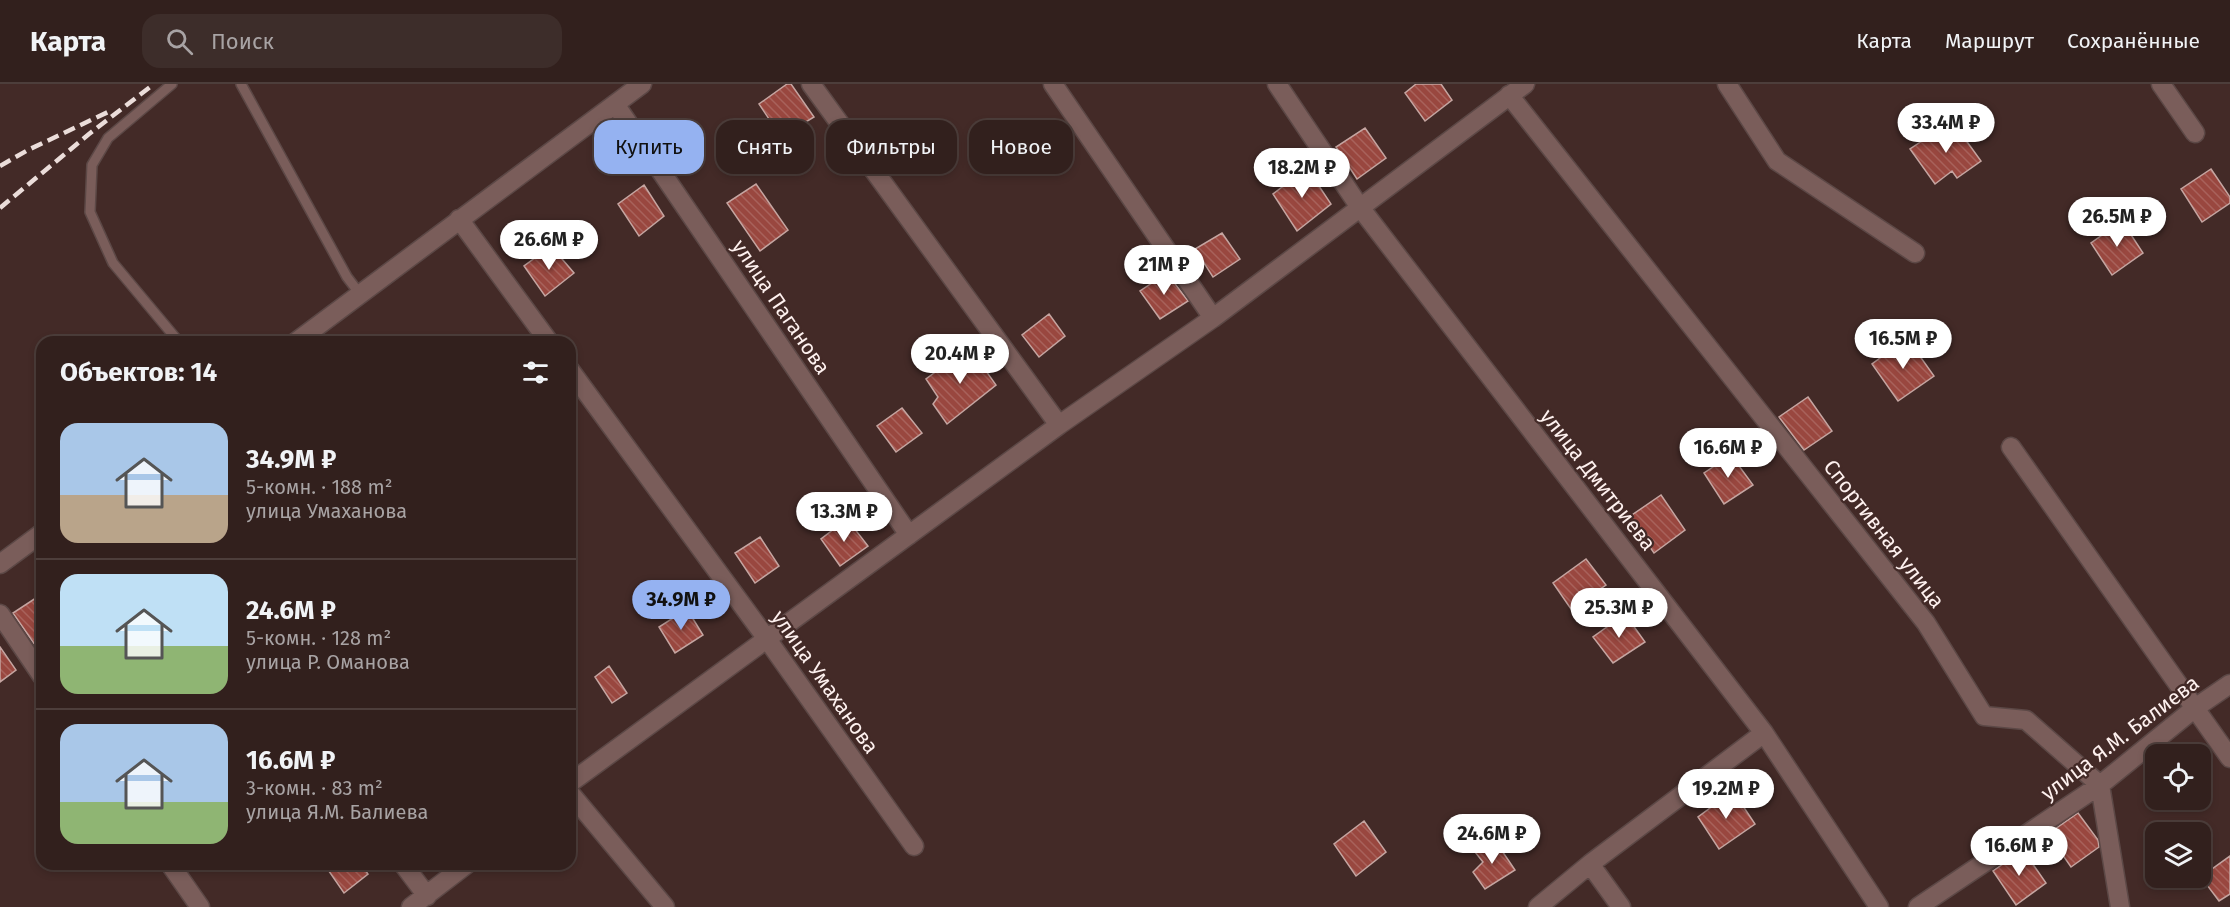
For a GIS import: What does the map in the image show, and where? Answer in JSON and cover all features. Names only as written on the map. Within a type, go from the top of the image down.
[{"type":"street","points":[[305,336],[642,84]]},
{"type":"street","points":[[812,84],[1059,425]]},
{"type":"street","points":[[1053,84],[1213,318]]},
{"type":"street","name":"улица Дмитриева","points":[[1277,84],[1359,206],[1764,733],[1879,907]]},
{"type":"street","points":[[576,779],[1059,425],[1213,318],[1505,90],[1525,84]]},
{"type":"street","points":[[1727,84],[1777,161],[1915,253]]},
{"type":"street","points":[[2161,84],[2195,133]]},
{"type":"street","name":"Спортивная улица","points":[[1505,90],[1926,623],[1984,716],[2026,720],[2100,786]]},
{"type":"street","name":"улица Паганова","points":[[615,104],[909,535]]},
{"type":"street","points":[[459,219],[545,336]]},
{"type":"street","name":"улица Умаханова","points":[[576,378],[767,639],[914,846]]},
{"type":"street","points":[[2010,447],[2230,758]]},
{"type":"street","points":[[0,564],[36,537]]},
{"type":"street","points":[[0,615],[36,667]]},
{"type":"street","name":"улица Я.М. Балиева","points":[[1918,907],[2100,786],[2195,708],[2230,684]]},
{"type":"street","points":[[1538,907],[1590,864],[1764,733]]},
{"type":"street","points":[[2100,786],[2120,907]]},
{"type":"street","points":[[576,800],[665,907]]},
{"type":"street","points":[[1590,864],[1621,907]]},
{"type":"street","points":[[174,870],[200,907]]},
{"type":"street","points":[[407,870],[426,896]]},
{"type":"street","points":[[411,907],[459,870]]},
{"type":"lane","points":[[172,84],[108,138],[92,165],[90,212],[113,263],[173,336]]},
{"type":"lane","points":[[241,84],[347,277],[360,294]]},
{"type":"building","points":[[787,84],[791,84],[814,117],[809,120],[770,120],[759,104]]},
{"type":"building","points":[[1416,84],[1441,84],[1452,100],[1425,121],[1405,93]]},
{"type":"building","points":[[1952,121],[1981,161],[1957,178],[1952,171],[1935,184],[1910,149]]},
{"type":"building","points":[[1365,128],[1386,158],[1357,179],[1336,147]]},
{"type":"building","points":[[1307,168],[1331,204],[1297,231],[1273,194]]},
{"type":"building","points":[[2211,169],[2230,197],[2230,203],[2202,222],[2181,189]]},
{"type":"building","points":[[756,184],[788,230],[760,251],[727,203]]},
{"type":"building","points":[[644,185],[664,216],[639,236],[618,204]]},
{"type":"building","points":[[2122,221],[2143,253],[2112,275],[2091,243]]},
{"type":"building","points":[[1222,233],[1240,259],[1213,277],[1195,249]]},
{"type":"building","points":[[551,246],[574,273],[545,296],[524,266]]},
{"type":"building","points":[[1167,273],[1188,301],[1160,319],[1140,291]]},
{"type":"building","points":[[1049,314],[1065,336],[1039,357],[1022,335]]},
{"type":"building","points":[[1907,338],[1934,376],[1898,401],[1872,364]]},
{"type":"building","points":[[969,347],[996,385],[947,424],[933,404],[938,397],[926,379]]},
{"type":"building","points":[[1808,397],[1832,431],[1804,450],[1779,417]]},
{"type":"building","points":[[902,408],[922,433],[896,452],[877,426]]},
{"type":"building","points":[[1731,455],[1753,485],[1724,504],[1704,473]]},
{"type":"building","points":[[1661,495],[1685,530],[1654,553],[1629,517]]},
{"type":"building","points":[[847,519],[868,546],[840,566],[821,539]]},
{"type":"building","points":[[760,537],[779,566],[755,583],[735,553]]},
{"type":"building","points":[[1586,559],[1606,585],[1571,609],[1553,583]]},
{"type":"building","points":[[36,598],[36,646],[13,613]]},
{"type":"building","points":[[687,609],[703,635],[675,653],[659,627]]},
{"type":"building","points":[[1625,614],[1645,642],[1613,663],[1593,637]]},
{"type":"building","points":[[0,647],[16,670],[0,682]]},
{"type":"building","points":[[609,666],[627,693],[612,703],[595,677]]},
{"type":"building","points":[[1733,791],[1755,824],[1719,849],[1698,817]]},
{"type":"building","points":[[2078,813],[2098,840],[2099,847],[2071,867],[2048,834]]},
{"type":"building","points":[[1364,821],[1386,852],[1356,876],[1334,844]]},
{"type":"building","points":[[1494,839],[1515,870],[1485,889],[1473,872],[1483,862],[1475,852]]},
{"type":"building","points":[[2023,850],[2046,883],[2016,905],[1993,871]]},
{"type":"building","points":[[2230,856],[2230,894],[2219,901],[2209,888],[2211,870]]},
{"type":"building","points":[[328,870],[365,870],[368,874],[344,893]]},
{"type":"railway","points":[[0,208],[89,134],[154,84]]},
{"type":"railway","points":[[0,166],[108,112]]}]
